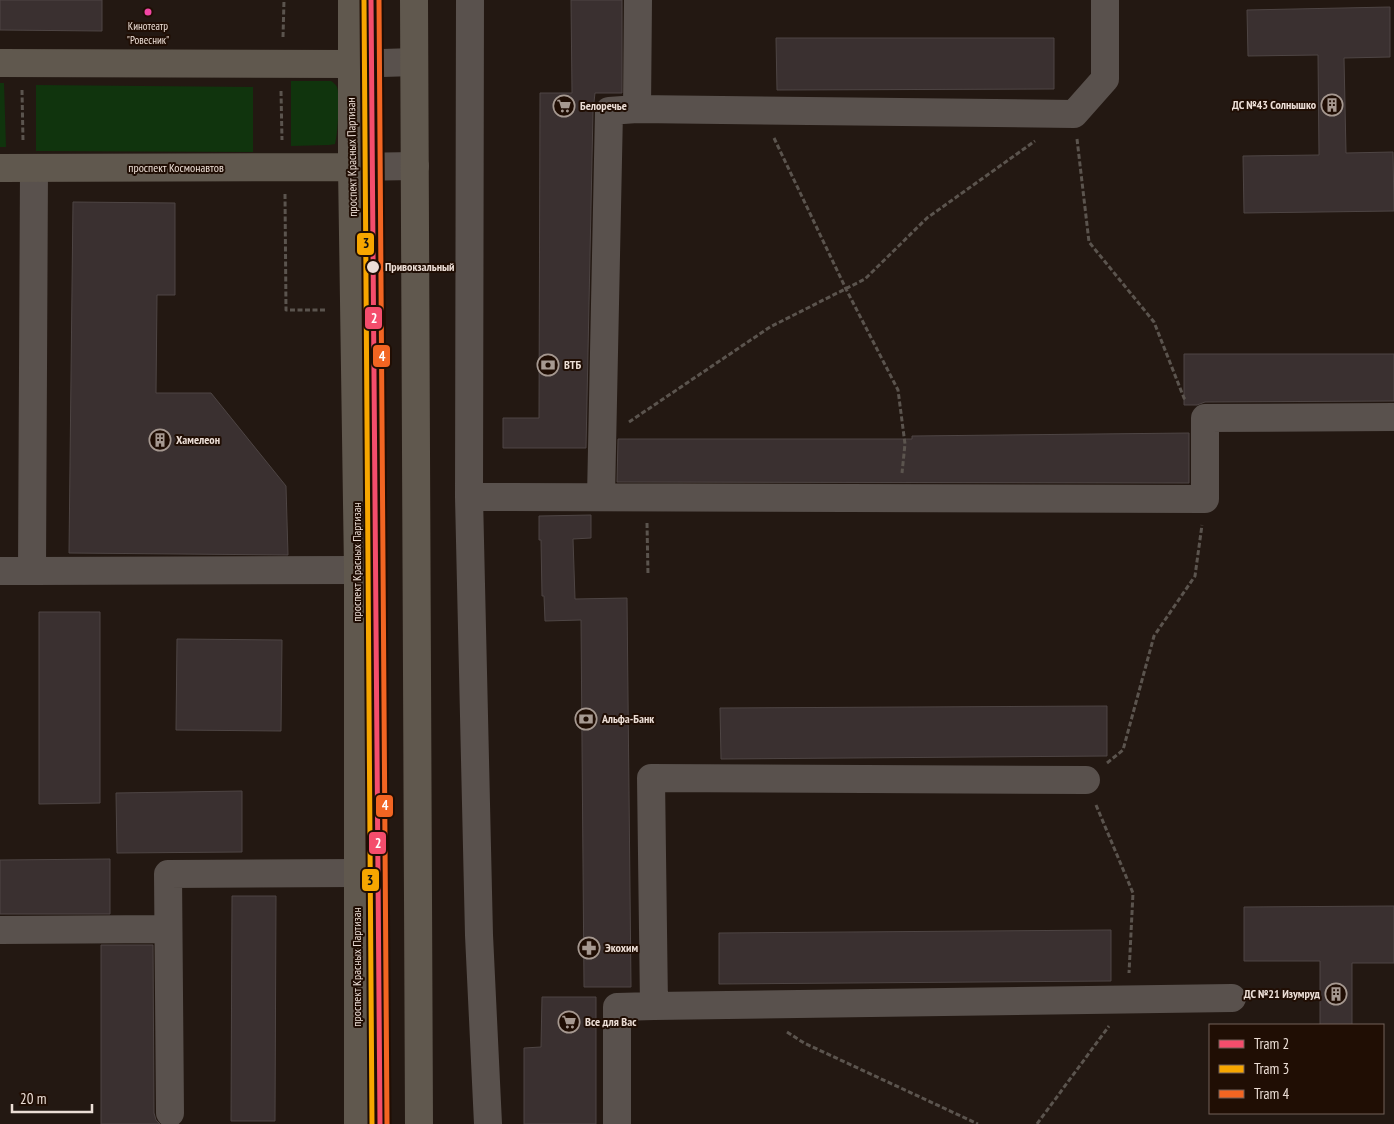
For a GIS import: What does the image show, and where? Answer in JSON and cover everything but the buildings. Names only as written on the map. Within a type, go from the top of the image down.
[{"type":"main road","name":"проспект Красных Партизан","points":[[352,0],[352,167],[358,570],[358,1124]]},
{"type":"main road","points":[[414,0],[419,1124]]},
{"type":"main road","points":[[0,63],[351,64]]},
{"type":"main road","name":"проспект Космонавтов","points":[[0,168],[352,167]]},
{"type":"street","points":[[470,0],[469,497],[479,935],[488,1124]]},
{"type":"street","points":[[637,110],[638,0]]},
{"type":"street","points":[[601,497],[608,111],[1074,114],[1104,79],[1105,0]]},
{"type":"street","points":[[351,64],[414,62]]},
{"type":"street","points":[[352,167],[415,166]]},
{"type":"street","points":[[32,571],[34,168]]},
{"type":"street","points":[[469,497],[1205,499],[1204,418],[1394,416]]},
{"type":"street","points":[[0,571],[358,570]]},
{"type":"street","points":[[654,1006],[651,778],[1086,780]]},
{"type":"street","points":[[170,1113],[168,874],[358,873]]},
{"type":"street","points":[[0,930],[168,929]]},
{"type":"street","points":[[616,1124],[617,1007],[1232,998]]},
{"type":"path","points":[[283,41],[284,0]]},
{"type":"path","points":[[22,87],[23,142]]},
{"type":"path","points":[[281,90],[282,147]]},
{"type":"path","points":[[761,111],[846,289],[898,390],[905,444],[900,498]]},
{"type":"path","points":[[1074,114],[1090,242],[1154,322],[1184,398],[1204,418]]},
{"type":"path","points":[[602,441],[770,327],[865,279],[927,218],[1036,141]]},
{"type":"path","points":[[285,189],[286,310],[330,310]]},
{"type":"path","points":[[646,497],[648,575]]},
{"type":"path","points":[[1038,1124],[1128,1000],[1133,893],[1086,780],[1123,750],[1154,636],[1195,576],[1205,499]]},
{"type":"path","points":[[781,1029],[804,1043],[978,1124]]},
{"type":"green space","points":[[291,81],[331,81],[337,86],[338,115],[335,144],[291,146]]},
{"type":"green space","points":[[0,83],[4,83],[6,147],[0,147]]},
{"type":"green space","points":[[36,85],[253,87],[253,152],[36,151]]},
{"type":"tram line","name":"3","points":[[364,0],[372,1124]]},
{"type":"tram line","name":"2","points":[[371,0],[380,1124]]},
{"type":"tram line","name":"4","points":[[379,0],[387,1124]]},
{"type":"place","name":"Кинотеатр \"Ровесник\"","points":[[148,12]]},
{"type":"place","name":"ДС №43 Солнышко","points":[[1332,105]]},
{"type":"place","name":"Белоречье","points":[[564,106]]},
{"type":"place","name":"Привокзальный","points":[[373,267]]},
{"type":"place","name":"ВТБ","points":[[548,365]]},
{"type":"place","name":"Хамелеон","points":[[160,440]]},
{"type":"place","name":"Альфа-Банк","points":[[586,719]]},
{"type":"place","name":"Экохим","points":[[589,948]]},
{"type":"place","name":"ДС №21 Изумруд","points":[[1336,994]]},
{"type":"place","name":"Все для Вас","points":[[569,1022]]}]
